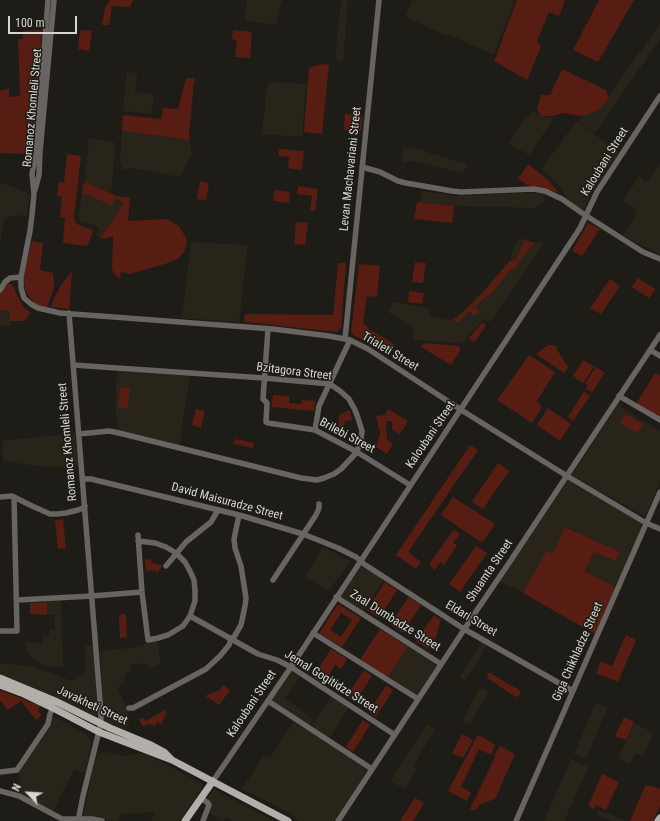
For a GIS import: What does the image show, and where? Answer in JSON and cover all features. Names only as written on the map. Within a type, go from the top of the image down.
[{"type":"main road","name":"Javakheti Street","points":[[0,678],[55,701],[151,745],[164,752],[172,760]]},
{"type":"main road","name":"Javakheti Street","points":[[0,685],[24,694],[99,732],[172,760],[288,821]]},
{"type":"main road","points":[[185,821],[213,782]]},
{"type":"street","name":"Romanoz Khomleli Street","points":[[34,194],[32,174],[36,153],[48,0]]},
{"type":"street","name":"Romanoz Khomleli Street","points":[[54,0],[39,176],[34,194],[30,231],[21,277],[21,288],[24,298],[30,304],[38,308],[69,313],[101,713],[101,723],[79,820]]},
{"type":"street","name":"Levan Machavariani Street","points":[[315,430],[319,406],[330,384],[348,340],[362,167],[379,0]]},
{"type":"street","name":"Kaloubani Street","points":[[213,782],[291,667],[580,228],[597,192],[660,96]]},
{"type":"street","points":[[362,167],[380,172],[398,181],[452,191],[461,192],[534,189],[545,191],[562,199],[643,252],[660,259]]},
{"type":"street","points":[[0,290],[5,282],[10,278],[21,277]]},
{"type":"street","name":"Trialeti Street","points":[[69,313],[268,329],[329,336],[348,340],[391,364],[567,476],[646,523],[660,529]]},
{"type":"street","name":"Brilebi Street","points":[[268,329],[263,399],[267,403],[266,422],[315,430],[357,452],[410,485]]},
{"type":"street","name":"Shuamta Street","points":[[338,821],[660,335]]},
{"type":"street","points":[[650,350],[660,356]]},
{"type":"street","name":"Bzitagora Street","points":[[73,365],[330,384],[349,399],[358,418],[362,431],[362,439],[357,452],[341,469],[334,474],[317,480],[301,478],[109,431],[79,434]]},
{"type":"street","points":[[619,396],[660,420]]},
{"type":"street","name":"David Maisuradze Street","points":[[82,479],[91,479],[239,515],[303,534],[338,548],[356,557],[360,561]]},
{"type":"street","name":"Giga Chikhladze Street","points":[[516,821],[660,492]]},
{"type":"street","points":[[0,497],[14,497],[50,514],[66,513],[78,510],[85,506]]},
{"type":"street","points":[[0,631],[17,630],[14,497]]},
{"type":"street","points":[[273,580],[317,512],[319,504]]},
{"type":"street","points":[[166,566],[186,542],[211,522],[218,510]]},
{"type":"street","points":[[231,640],[230,645],[206,669],[133,708],[129,708],[204,668],[228,643],[231,640],[234,637],[241,624],[246,598],[234,539],[239,515]]},
{"type":"street","points":[[138,538],[156,543],[176,553],[185,562],[194,580],[195,601],[190,616],[183,626],[158,638],[148,640],[142,592],[138,538]]},
{"type":"street","name":"Eldari Street","points":[[360,561],[464,629],[573,691]]},
{"type":"street","points":[[17,600],[142,592]]},
{"type":"street","name":"Zaal Dumbadze Street","points":[[336,597],[441,664]]},
{"type":"street","name":"Jemal Gogitidze Street","points":[[190,616],[258,654],[277,660],[291,667],[395,735]]},
{"type":"street","points":[[313,633],[418,699]]},
{"type":"street","points":[[268,701],[372,769]]},
{"type":"street","points":[[0,772],[17,770],[48,724],[53,708]]},
{"type":"street","points":[[0,791],[19,796],[62,819],[92,819],[102,821]]},
{"type":"street","points":[[201,798],[209,805],[203,821]]},
{"type":"shaded area","points":[[110,0],[133,0],[130,7],[112,6],[109,25],[102,25],[105,8]]},
{"type":"shaded area","points":[[247,0],[282,0],[276,25],[245,20]]},
{"type":"shaded area","points":[[341,0],[348,0],[343,61],[335,60]]},
{"type":"shaded area","points":[[413,0],[515,0],[494,55],[408,18],[406,14]]},
{"type":"shaded area","points":[[517,0],[565,0],[559,16],[549,12],[537,41],[541,47],[527,80],[494,61]]},
{"type":"shaded area","points":[[599,0],[634,0],[598,62],[573,50]]},
{"type":"shaded area","points":[[660,24],[660,39],[595,133],[578,122],[587,112],[596,113]]},
{"type":"shaded area","points":[[42,30],[32,154],[0,153],[0,91],[9,89],[9,97],[20,96],[18,39],[23,39],[23,31]]},
{"type":"shaded area","points":[[80,30],[92,31],[89,51],[78,49]]},
{"type":"shaded area","points":[[233,30],[252,32],[250,58],[235,57],[237,40],[232,39]]},
{"type":"shaded area","points":[[329,64],[322,134],[304,132],[309,68],[317,65]]},
{"type":"shaded area","points":[[562,69],[606,90],[609,99],[597,111],[581,116],[564,113],[552,116],[541,116],[537,109],[541,95],[550,95]]},
{"type":"shaded area","points":[[127,72],[137,73],[135,92],[154,94],[151,114],[123,111]]},
{"type":"shaded area","points":[[186,78],[196,80],[194,82],[189,134],[190,140],[122,131],[123,115],[161,119],[163,108],[178,109]]},
{"type":"shaded area","points":[[272,82],[306,84],[302,137],[262,134],[267,86]]},
{"type":"shaded area","points":[[533,111],[543,116],[554,118],[529,155],[521,150],[520,151],[509,143],[521,124]]},
{"type":"shaded area","points":[[345,114],[363,116],[361,131],[344,130]]},
{"type":"shaded area","points":[[576,121],[619,152],[592,192],[584,210],[582,211],[571,203],[557,183],[542,169]]},
{"type":"shaded area","points":[[122,131],[190,140],[192,155],[186,164],[181,177],[131,168],[123,170],[120,163]]},
{"type":"shaded area","points":[[89,138],[114,142],[111,193],[85,182]]},
{"type":"shaded area","points":[[403,147],[411,147],[468,165],[462,173],[414,161],[402,163]]},
{"type":"shaded area","points":[[279,149],[304,151],[302,170],[288,168],[289,157],[279,156]]},
{"type":"shaded area","points":[[67,154],[81,156],[74,218],[75,222],[79,225],[92,230],[93,233],[87,246],[63,243],[65,218],[60,217],[62,197],[57,196],[59,182],[64,182]]},
{"type":"shaded area","points":[[660,163],[660,254],[623,235],[637,211],[635,208],[623,201],[640,175],[646,183]]},
{"type":"shaded area","points":[[528,164],[548,180],[559,193],[542,187],[531,187],[518,179]]},
{"type":"shaded area","points":[[200,181],[209,183],[206,200],[197,199]]},
{"type":"shaded area","points":[[0,182],[30,194],[26,217],[21,215],[4,218],[0,244]]},
{"type":"shaded area","points":[[85,182],[117,196],[130,198],[128,221],[166,219],[179,226],[186,238],[187,243],[184,252],[179,258],[168,263],[130,274],[122,272],[121,270],[120,279],[113,272],[112,268],[113,236],[104,239],[100,238],[124,204],[116,198],[111,205],[86,194],[82,194],[83,185]]},
{"type":"shaded area","points":[[298,186],[318,189],[315,211],[310,210],[312,196],[297,194]]},
{"type":"shaded area","points":[[274,190],[290,192],[289,203],[273,201]]},
{"type":"shaded area","points":[[422,191],[455,196],[544,193],[545,201],[536,208],[454,206],[420,202]]},
{"type":"shaded area","points":[[82,194],[86,194],[111,204],[115,198],[124,204],[100,238],[96,236],[99,228],[95,225],[81,222],[78,217]]},
{"type":"shaded area","points":[[417,202],[454,206],[452,223],[414,219]]},
{"type":"shaded area","points":[[296,222],[308,223],[305,245],[294,244]]},
{"type":"shaded area","points":[[588,223],[600,229],[582,256],[572,251]]},
{"type":"shaded area","points":[[519,238],[543,244],[490,322],[484,319],[462,343],[414,340],[413,328],[388,312],[393,302],[396,302],[430,309],[429,317],[451,320],[462,312],[484,290],[511,259],[511,254]]},
{"type":"shaded area","points":[[32,241],[43,243],[40,270],[53,273],[54,288],[47,307],[40,306],[35,303],[25,290],[24,275]]},
{"type":"shaded area","points":[[525,241],[534,243],[514,270],[512,268],[490,295],[485,297],[475,307],[480,312],[474,315],[469,311],[459,322],[451,320],[457,318],[481,295],[509,262],[516,259]]},
{"type":"shaded area","points":[[191,242],[248,245],[239,322],[182,318]]},
{"type":"shaded area","points":[[415,262],[426,263],[423,283],[412,282]]},
{"type":"shaded area","points":[[338,263],[346,263],[341,328],[336,332],[244,321],[246,314],[333,315]]},
{"type":"shaded area","points":[[359,264],[380,266],[377,297],[367,296],[363,323],[369,329],[394,344],[388,355],[375,345],[356,337],[351,333]]},
{"type":"shaded area","points":[[72,272],[69,309],[51,307],[63,282]]},
{"type":"shaded area","points":[[638,278],[655,289],[649,298],[632,287]]},
{"type":"shaded area","points":[[610,279],[620,286],[601,314],[590,308]]},
{"type":"shaded area","points":[[7,284],[11,284],[14,287],[24,308],[30,312],[25,321],[10,321],[10,311],[0,310],[0,292]]},
{"type":"shaded area","points":[[409,291],[424,293],[422,304],[408,302]]},
{"type":"shaded area","points":[[11,309],[11,326],[0,326],[0,310]]},
{"type":"shaded area","points":[[482,323],[486,325],[474,343],[469,338]]},
{"type":"shaded area","points":[[424,343],[459,346],[460,351],[451,365],[421,347]]},
{"type":"shaded area","points":[[548,345],[557,347],[568,367],[564,373],[536,354]]},
{"type":"shaded area","points":[[529,355],[555,372],[537,401],[542,407],[532,423],[497,400]]},
{"type":"shaded area","points":[[583,360],[594,367],[583,383],[573,376]]},
{"type":"shaded area","points":[[596,367],[605,373],[592,392],[586,389],[588,386],[585,383]]},
{"type":"shaded area","points":[[117,371],[190,375],[179,447],[119,430],[115,408]]},
{"type":"shaded area","points":[[655,373],[660,376],[660,417],[636,404]]},
{"type":"shaded area","points":[[120,387],[130,388],[128,408],[118,407]]},
{"type":"shaded area","points":[[584,392],[590,396],[573,421],[568,417]]},
{"type":"shaded area","points":[[273,395],[289,396],[289,403],[302,404],[302,400],[315,401],[314,411],[271,407]]},
{"type":"shaded area","points":[[618,405],[660,431],[660,483],[645,517],[572,475]]},
{"type":"shaded area","points":[[548,408],[571,424],[560,441],[537,425]]},
{"type":"shaded area","points":[[196,409],[205,411],[201,428],[192,425]]},
{"type":"shaded area","points":[[388,409],[408,421],[400,434],[392,430],[392,421],[386,421],[387,440],[393,444],[387,454],[376,447],[380,433],[376,416],[385,415]]},
{"type":"shaded area","points":[[349,410],[353,420],[345,421],[343,432],[338,431],[339,415]]},
{"type":"shaded area","points":[[625,414],[643,424],[638,433],[620,423]]},
{"type":"shaded area","points":[[75,433],[79,468],[37,466],[3,461],[2,441]]},
{"type":"shaded area","points":[[235,439],[254,443],[253,448],[233,444]]},
{"type":"shaded area","points":[[470,445],[478,450],[408,552],[421,562],[416,569],[396,555]]},
{"type":"shaded area","points":[[498,463],[509,471],[483,509],[472,502]]},
{"type":"shaded area","points":[[568,479],[641,524],[642,528],[615,587],[585,572],[594,552],[615,561],[620,552],[566,527],[553,555],[546,551],[523,593],[500,581],[567,480]]},
{"type":"shaded area","points":[[453,497],[495,524],[482,543],[441,515]]},
{"type":"shaded area","points":[[63,519],[66,548],[58,549],[55,520]]},
{"type":"shaded area","points":[[565,527],[620,552],[615,561],[594,552],[585,571],[615,587],[595,634],[523,593],[546,551],[553,554]]},
{"type":"shaded area","points":[[454,529],[460,534],[453,543],[457,545],[444,565],[440,562],[435,570],[429,565]]},
{"type":"shaded area","points":[[476,546],[487,553],[460,592],[449,584]]},
{"type":"shaded area","points":[[323,547],[350,561],[329,591],[305,577]]},
{"type":"shaded area","points":[[145,559],[152,560],[151,563],[163,565],[157,573],[156,571],[146,570]]},
{"type":"shaded area","points":[[362,565],[384,579],[363,612],[341,596]]},
{"type":"shaded area","points":[[385,582],[397,590],[379,618],[367,610]]},
{"type":"shaded area","points":[[408,597],[421,605],[403,633],[391,625]]},
{"type":"shaded area","points":[[61,600],[63,667],[43,666],[27,651],[26,642],[42,643],[43,635],[49,635],[50,630],[55,630],[55,615],[47,615],[47,601]]},
{"type":"shaded area","points":[[47,602],[47,615],[30,614],[30,603]]},
{"type":"shaded area","points":[[338,604],[361,618],[342,647],[319,633]],"holes":[[[341,613],[352,620],[341,637],[330,630]]]},
{"type":"shaded area","points":[[126,614],[127,637],[120,638],[119,615]]},
{"type":"shaded area","points":[[434,615],[441,620],[436,637],[428,649],[416,641]]},
{"type":"shaded area","points":[[380,629],[408,647],[387,678],[360,660]]},
{"type":"shaded area","points":[[626,635],[636,640],[618,682],[596,673],[601,661],[612,666]]},
{"type":"shaded area","points":[[157,640],[161,663],[149,669],[149,665],[143,665],[142,663],[130,665],[130,671],[125,674],[124,682],[118,688],[130,712],[128,714],[130,720],[126,730],[105,721],[100,651],[138,647],[149,641]]},
{"type":"shaded area","points":[[482,642],[487,646],[465,680],[460,677]]},
{"type":"shaded area","points":[[85,646],[93,646],[98,715],[96,716],[0,676],[0,663],[34,667],[72,681],[86,671]]},
{"type":"shaded area","points":[[408,647],[437,665],[418,696],[387,678]]},
{"type":"shaded area","points":[[331,649],[347,659],[341,669],[335,665],[324,684],[313,677]]},
{"type":"shaded area","points":[[364,670],[372,676],[355,702],[346,697]]},
{"type":"shaded area","points":[[291,672],[300,677],[285,699],[314,719],[309,726],[273,703],[272,700]]},
{"type":"shaded area","points":[[488,673],[519,690],[519,696],[516,697],[487,678]]},
{"type":"shaded area","points":[[223,685],[230,690],[219,705],[205,696],[220,690]]},
{"type":"shaded area","points":[[386,685],[393,690],[376,717],[369,712]]},
{"type":"shaded area","points":[[480,688],[488,692],[470,725],[462,720]]},
{"type":"shaded area","points":[[0,690],[40,706],[38,711],[42,715],[36,720],[21,701],[8,710],[0,700]]},
{"type":"shaded area","points":[[332,696],[349,707],[329,739],[311,727]]},
{"type":"shaded area","points":[[596,703],[607,708],[586,759],[574,754]]},
{"type":"shaded area","points":[[165,710],[166,714],[161,724],[157,722],[155,726],[148,724],[143,727],[139,719],[143,718],[146,721]]},
{"type":"shaded area","points":[[53,716],[86,734],[91,743],[86,773],[74,770],[53,811],[20,794],[18,788],[21,780],[17,773]]},
{"type":"shaded area","points":[[624,717],[634,722],[626,740],[615,736]]},
{"type":"shaded area","points":[[363,720],[370,725],[353,752],[346,747]]},
{"type":"shaded area","points":[[294,722],[369,768],[334,821],[299,821],[292,814],[242,789],[264,755],[270,758]]},
{"type":"shaded area","points":[[634,723],[654,733],[643,756],[635,753],[630,764],[618,758]]},
{"type":"shaded area","points":[[428,724],[435,730],[413,766],[417,769],[405,789],[390,781]]},
{"type":"shaded area","points":[[462,734],[473,740],[463,758],[452,753]]},
{"type":"shaded area","points":[[478,735],[493,743],[495,746],[491,755],[479,749],[461,787],[471,792],[467,801],[448,791]]},
{"type":"shaded area","points":[[500,746],[515,754],[495,799],[480,804],[476,810],[470,809],[495,757],[494,756]]},
{"type":"shaded area","points":[[105,752],[126,756],[142,753],[146,754],[203,784],[202,788],[180,821],[151,821],[155,812],[121,814],[118,821],[83,818],[95,758],[97,754]]},
{"type":"shaded area","points":[[571,759],[589,767],[564,821],[544,821]]},
{"type":"shaded area","points":[[602,774],[619,782],[606,810],[596,805],[594,809],[588,806]]},
{"type":"shaded area","points":[[645,786],[652,786],[660,789],[660,806],[653,821],[630,821]]},
{"type":"shaded area","points":[[215,790],[274,821],[232,821],[226,817],[222,821],[208,812],[206,800],[212,791]]},
{"type":"shaded area","points":[[415,798],[424,803],[413,821],[400,821]]},
{"type":"shaded area","points":[[598,810],[624,821],[611,821],[596,814]]}]
